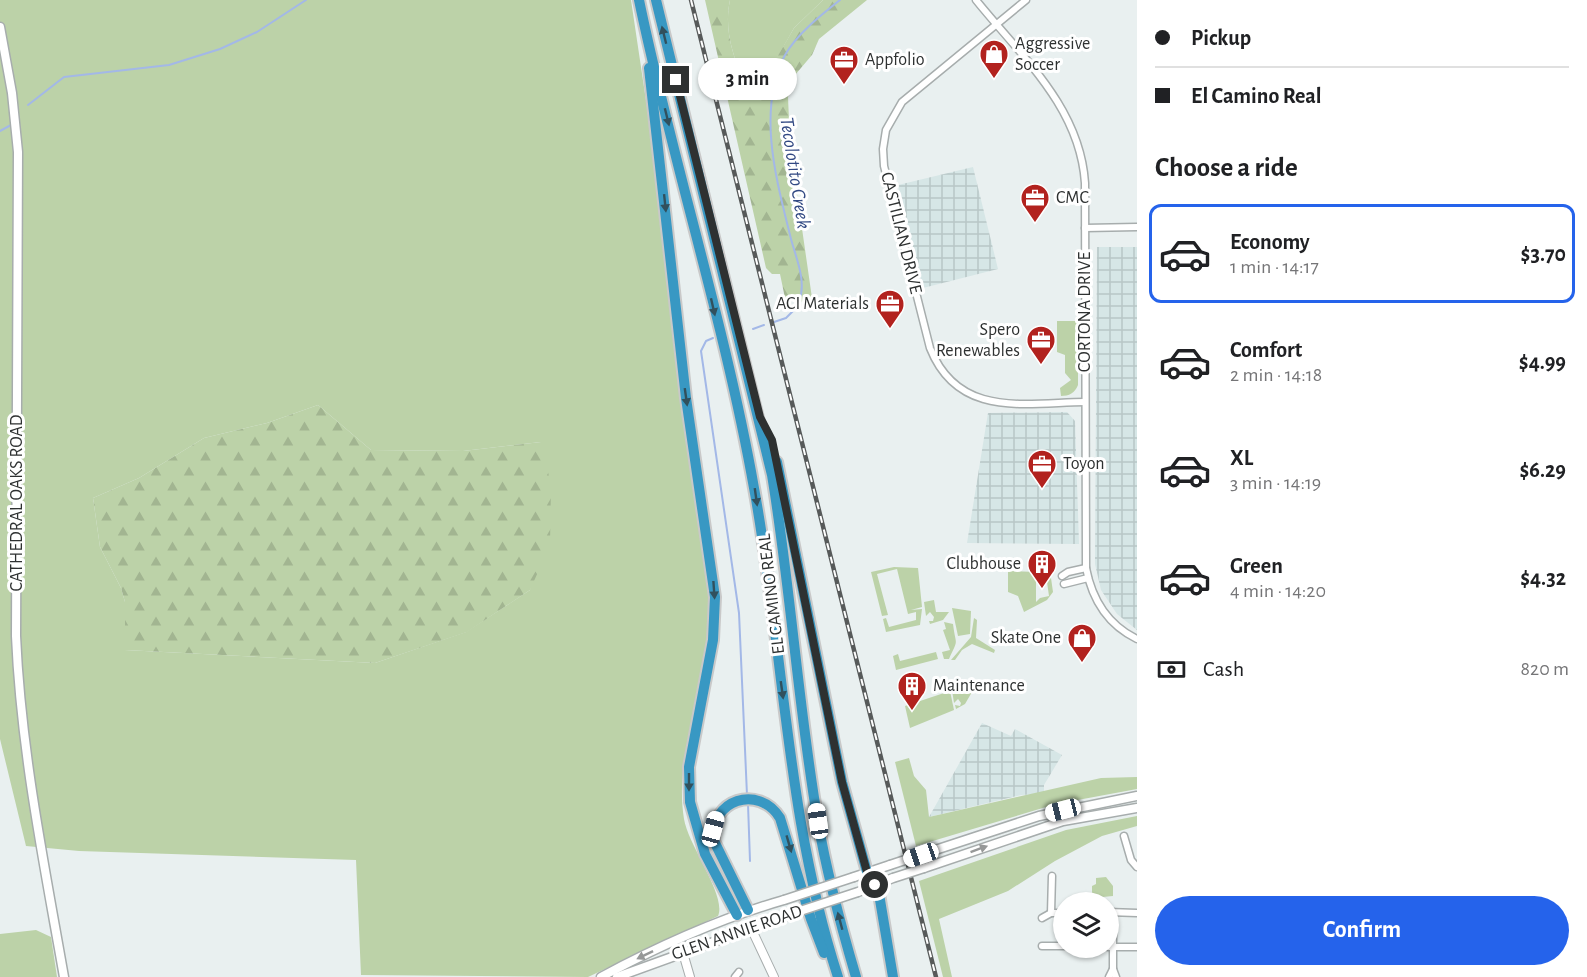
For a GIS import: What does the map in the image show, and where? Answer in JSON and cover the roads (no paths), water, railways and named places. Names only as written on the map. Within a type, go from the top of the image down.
[{"type":"highway","name":"EL CAMINO REAL","points":[[639,0],[754,488],[795,792],[811,876],[836,977]]},
{"type":"highway","name":"EL CAMINO REAL","points":[[656,0],[760,417],[784,548],[818,821],[837,910],[856,977]]},
{"type":"highway","points":[[643,20],[685,386],[715,597],[711,651],[689,767],[690,802],[705,854],[737,915]]},
{"type":"highway","points":[[760,417],[772,440],[842,782],[867,872],[875,885],[893,977]]},
{"type":"highway","points":[[748,910],[714,841],[713,829],[716,816],[731,803],[756,800],[774,809],[780,818],[811,919],[836,977]]},
{"type":"main road","name":"CATHEDRAL OAKS ROAD","points":[[0,27],[12,93],[18,152],[16,636],[18,683],[25,750],[64,977]]},
{"type":"main road","name":"GLEN ANNIE ROAD","points":[[601,977],[646,954],[748,910],[1039,816],[1137,796]]},
{"type":"main road","name":"GLEN ANNIE ROAD","points":[[617,977],[893,878],[1063,821],[1137,808]]},
{"type":"main road","points":[[748,910],[751,928]]},
{"type":"main road","points":[[737,915],[751,928]]},
{"type":"street","name":"CORTONA DRIVE","points":[[976,0],[1053,94],[1071,123],[1084,166],[1086,568],[1099,605],[1107,616],[1137,639]]},
{"type":"street","name":"CASTILIAN DRIVE","points":[[1026,0],[897,108],[884,141],[883,158],[930,348],[947,379],[970,396],[993,402],[1085,402]]},
{"type":"street","points":[[1085,228],[1137,227]]},
{"type":"street","points":[[1086,568],[1068,572],[1063,580],[1088,578]]},
{"type":"street","points":[[1124,836],[1131,860],[1137,867]]},
{"type":"street","points":[[1042,918],[1051,913],[1052,876]]},
{"type":"street","points":[[1119,912],[1137,913]]},
{"type":"street","points":[[751,928],[774,977]]},
{"type":"street","points":[[1042,945],[1053,946]]},
{"type":"street","points":[[1119,947],[1137,947]]},
{"type":"street","points":[[683,953],[690,977]]},
{"type":"street","points":[[1112,958],[1116,977]]},
{"type":"street","points":[[1109,977],[1113,969]]},
{"type":"waterway","points":[[28,105],[64,77],[169,65],[220,49],[257,32],[306,0]]},
{"type":"waterway","name":"Tecolotito Creek","points":[[799,301],[802,286],[800,270],[775,170],[770,123],[772,99],[776,77],[790,47],[810,25],[840,0]]},
{"type":"waterway","points":[[0,131],[11,125]]},
{"type":"waterway","points":[[774,322],[786,318],[794,310]]},
{"type":"waterway","points":[[753,329],[764,325]]},
{"type":"waterway","points":[[713,338],[706,341],[701,351],[739,613],[747,795]]},
{"type":"waterway","points":[[748,804],[750,861]]},
{"type":"railway","points":[[691,0],[936,977]]},
{"type":"place","name":"Aggressive Soccer","points":[[994,80]]},
{"type":"place","name":"Appfolio","points":[[844,86]]},
{"type":"place","name":"CMC","points":[[1035,224]]},
{"type":"place","name":"ACI Materials","points":[[890,330]]},
{"type":"place","name":"Spero Renewables","points":[[1041,366]]},
{"type":"place","name":"Toyon","points":[[1042,490]]},
{"type":"place","name":"Clubhouse","points":[[1042,590]]},
{"type":"place","name":"Skate One","points":[[1082,664]]},
{"type":"place","name":"Maintenance","points":[[912,712]]}]
